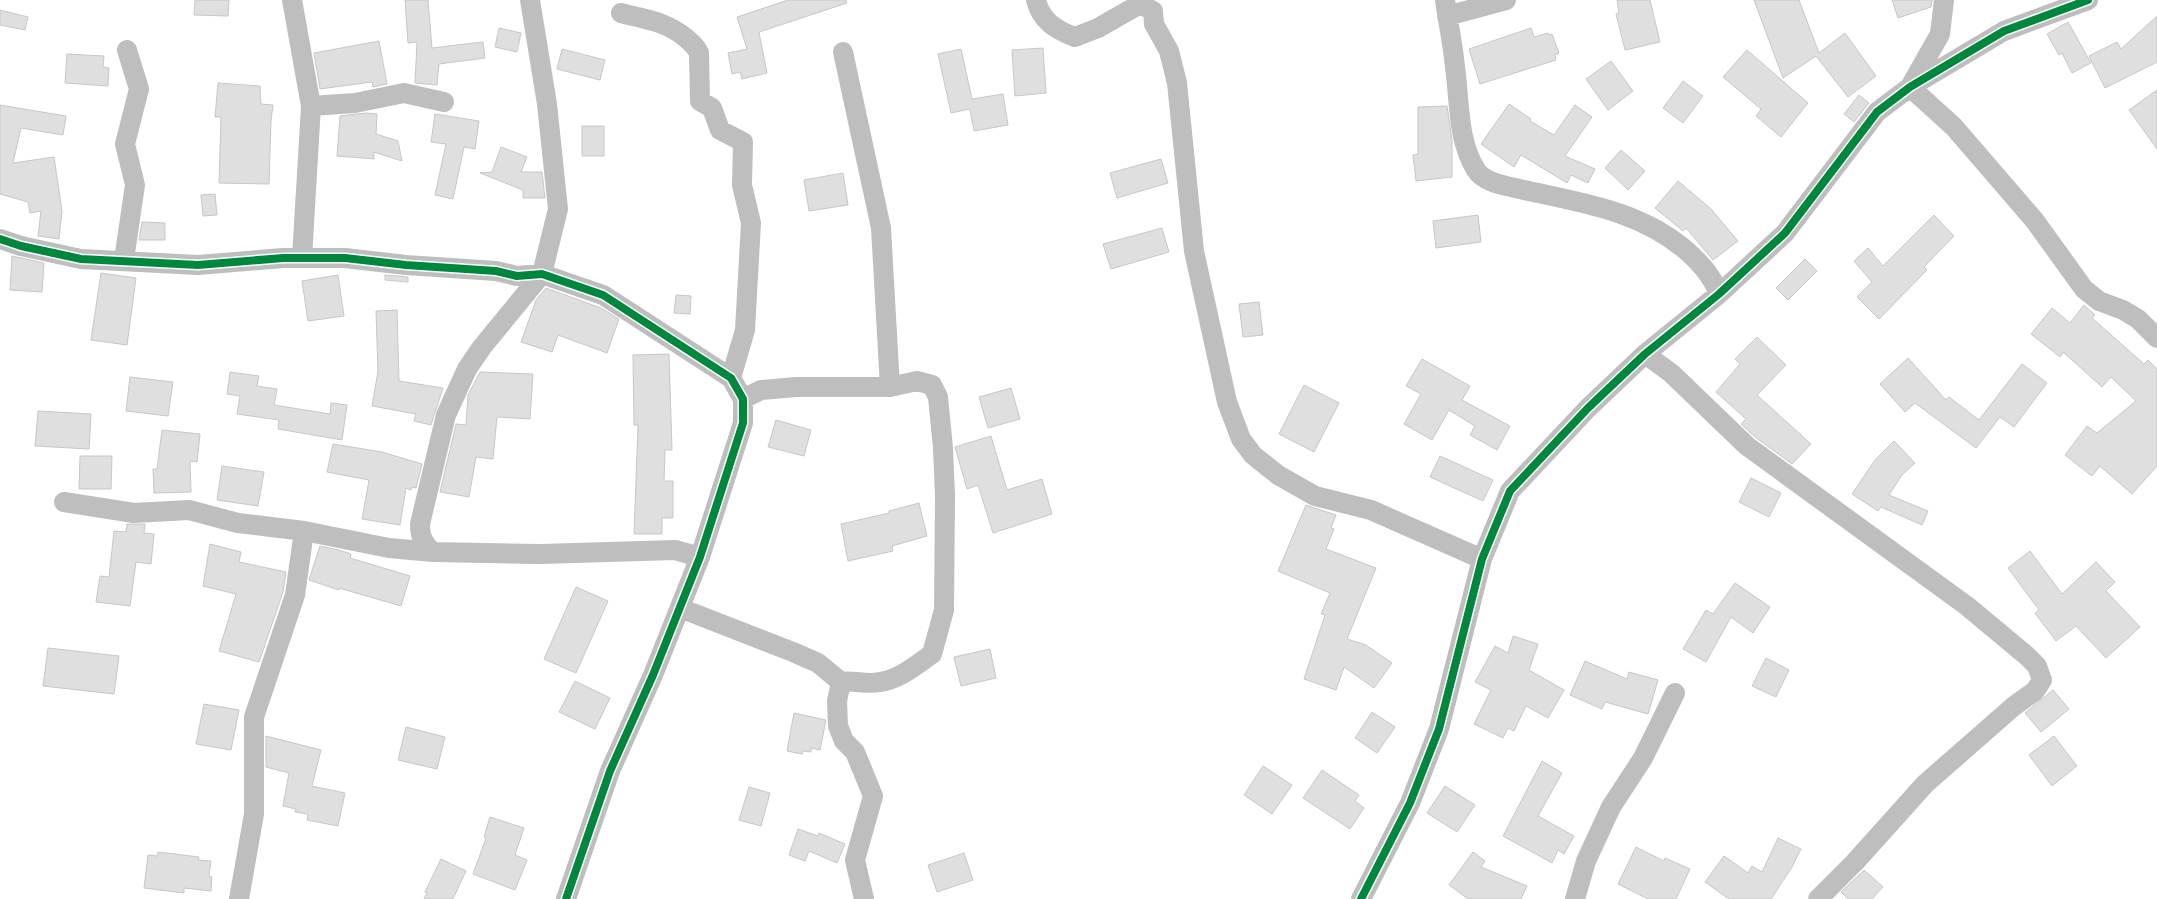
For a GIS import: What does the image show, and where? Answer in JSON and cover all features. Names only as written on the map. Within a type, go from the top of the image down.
[{"type":"street","points":[[292,0],[311,106],[302,258]]},
{"type":"street","points":[[433,552],[424,544],[420,535],[420,524],[446,415],[467,369],[482,347],[542,274],[558,209],[547,104],[530,0]]},
{"type":"street","points":[[1036,0],[1047,22],[1058,31],[1075,37],[1098,28],[1140,4],[1153,11],[1154,24],[1168,51],[1178,83],[1194,251],[1209,323],[1227,402],[1242,439],[1253,455],[1278,475],[1315,496],[1371,510],[1482,559]]},
{"type":"street","points":[[1506,0],[1446,8],[1456,68],[1460,131],[1476,170],[1482,177],[1505,186],[1585,203],[1629,215],[1670,237],[1704,267],[1714,281],[1719,294]]},
{"type":"street","points":[[1910,87],[1940,34],[1944,0]]},
{"type":"street","points":[[1362,899],[1410,803],[1439,730],[1482,559],[1510,491],[1588,408],[1644,354],[1719,294],[1785,233],[1878,112],[1910,87],[2004,32],[2088,0]]},
{"type":"street","points":[[621,13],[660,22],[672,27],[696,48],[699,53],[700,100],[712,108],[720,130],[743,142],[742,185],[750,223],[745,330],[731,378]]},
{"type":"street","points":[[124,260],[135,185],[126,144],[139,89],[127,50]]},
{"type":"street","points":[[843,52],[881,228],[890,387]]},
{"type":"street","points":[[1910,87],[1954,127],[2035,221],[2084,289],[2099,301],[2123,310],[2138,319],[2157,338]]},
{"type":"street","points":[[311,106],[355,103],[404,92],[444,102]]},
{"type":"street","points":[[0,239],[21,246],[81,259],[198,265],[302,258],[345,258],[406,265],[496,271],[517,276],[542,274],[603,295],[731,378],[744,398],[743,424],[700,558],[653,675],[610,771],[566,899]]},
{"type":"street","points":[[1644,354],[1671,373],[1747,446],[1968,606],[2032,661],[2037,666],[2042,680],[2035,691],[2014,706],[1925,784],[1855,862],[1818,899]]},
{"type":"street","points":[[744,398],[762,390],[796,387],[890,387],[916,381],[932,385],[938,397],[945,496],[944,610],[932,654],[901,675],[879,683],[851,680],[841,682]]},
{"type":"street","points":[[64,502],[134,513],[189,510],[238,523],[304,531],[389,548],[433,552],[541,554],[675,550],[700,558]]},
{"type":"street","points":[[239,899],[254,814],[254,717],[295,595],[304,531]]},
{"type":"street","points":[[680,608],[818,663],[841,682]]},
{"type":"street","points":[[841,682],[837,701],[838,726],[844,741],[855,752],[873,796],[855,860],[864,899]]},
{"type":"street","points":[[1575,899],[1586,861],[1611,807],[1643,758],[1675,693]]},
{"type":"building","points":[[195,0],[229,0],[228,16],[194,15]]},
{"type":"building","points":[[405,0],[428,0],[432,48],[483,42],[485,58],[439,64],[437,85],[415,83],[417,42],[408,43]]},
{"type":"building","points":[[788,0],[846,0],[847,3],[759,32],[767,73],[742,79],[740,72],[732,74],[728,53],[747,49],[737,17]]},
{"type":"building","points":[[1617,0],[1650,0],[1660,42],[1625,50],[1616,14],[1619,13]]},
{"type":"building","points":[[1754,0],[1799,0],[1819,53],[1845,33],[1876,76],[1848,97],[1816,56],[1783,78]]},
{"type":"building","points":[[1892,0],[1932,0],[1931,7],[1898,18]]},
{"type":"building","points":[[0,10],[28,17],[25,30],[0,25]]},
{"type":"building","points":[[2157,16],[2157,62],[2105,88],[2089,56],[2117,42],[2121,49]]},
{"type":"building","points":[[2068,22],[2091,63],[2072,73],[2062,53],[2059,55],[2047,34]]},
{"type":"building","points":[[499,28],[521,33],[517,52],[495,47]]},
{"type":"building","points":[[1531,28],[1534,37],[1548,33],[1549,35],[1552,34],[1559,53],[1555,55],[1556,60],[1480,84],[1469,49]]},
{"type":"building","points":[[379,41],[387,84],[373,87],[372,82],[320,89],[314,53]]},
{"type":"building","points":[[1043,48],[1046,93],[1015,96],[1012,50]]},
{"type":"building","points":[[562,49],[605,60],[600,80],[557,69]]},
{"type":"building","points":[[961,49],[972,99],[1003,94],[1008,125],[974,131],[970,109],[951,113],[938,54]]},
{"type":"building","points":[[1747,50],[1808,103],[1781,137],[1756,116],[1761,109],[1723,77]]},
{"type":"building","points":[[67,54],[104,56],[103,67],[109,68],[108,86],[65,83]]},
{"type":"building","points":[[1611,61],[1633,91],[1608,110],[1586,79]]},
{"type":"building","points":[[1683,81],[1703,96],[1683,123],[1663,108]]},
{"type":"building","points":[[218,83],[260,86],[261,104],[273,105],[269,184],[219,183],[221,117],[215,117]]},
{"type":"building","points":[[2157,90],[2157,149],[2129,110]]},
{"type":"building","points":[[1859,95],[1869,103],[1854,122],[1844,114]]},
{"type":"building","points":[[1509,104],[1531,119],[1530,121],[1554,135],[1575,105],[1592,117],[1565,156],[1595,169],[1588,183],[1571,175],[1567,183],[1521,155],[1514,167],[1481,144]]},
{"type":"building","points":[[0,105],[66,116],[63,135],[21,128],[13,163],[54,157],[62,211],[59,239],[38,236],[41,211],[30,213],[28,202],[0,194]]},
{"type":"building","points":[[1447,106],[1452,140],[1452,177],[1416,181],[1413,155],[1418,154],[1418,107]]},
{"type":"building","points":[[366,113],[377,114],[376,134],[398,141],[402,161],[374,152],[374,159],[337,156],[340,116]]},
{"type":"building","points":[[435,114],[479,121],[475,149],[464,147],[453,199],[435,195],[446,144],[431,142]]},
{"type":"building","points":[[582,126],[604,126],[604,156],[582,156]]},
{"type":"building","points":[[501,147],[527,157],[521,172],[542,172],[545,198],[523,198],[523,190],[480,173],[492,172]]},
{"type":"building","points":[[1621,150],[1645,171],[1628,190],[1605,168]]},
{"type":"building","points":[[1161,159],[1168,183],[1117,198],[1110,173]]},
{"type":"building","points":[[843,173],[848,205],[809,211],[804,180]]},
{"type":"building","points":[[1678,181],[1711,209],[1738,241],[1713,260],[1686,228],[1683,231],[1655,208]]},
{"type":"building","points":[[215,194],[217,215],[203,216],[201,195]]},
{"type":"building","points":[[1478,215],[1481,242],[1436,248],[1433,221]]},
{"type":"building","points":[[1934,215],[1954,236],[1924,267],[1927,270],[1879,319],[1857,297],[1872,282],[1854,261],[1868,248],[1883,266]]},
{"type":"building","points":[[142,222],[165,223],[165,240],[139,240]]},
{"type":"building","points":[[1162,228],[1169,252],[1111,269],[1103,244]]},
{"type":"building","points":[[12,256],[44,263],[42,292],[10,290]]},
{"type":"building","points":[[1805,259],[1817,271],[1788,300],[1776,288]]},
{"type":"building","points":[[101,273],[136,278],[127,345],[91,340]]},
{"type":"building","points":[[338,275],[344,316],[308,321],[302,281]]},
{"type":"building","points":[[385,275],[408,277],[408,282],[385,280]]},
{"type":"building","points":[[546,288],[601,308],[619,319],[607,353],[558,335],[552,352],[521,342],[536,300]]},
{"type":"building","points":[[676,295],[691,296],[690,314],[674,313]]},
{"type":"building","points":[[1259,302],[1263,335],[1243,337],[1239,304]]},
{"type":"building","points":[[2084,305],[2095,315],[2092,318],[2144,364],[2148,360],[2157,369],[2157,466],[2132,494],[2100,466],[2092,476],[2065,455],[2087,426],[2097,433],[2136,401],[2111,377],[2102,387],[2063,352],[2060,357],[2031,334],[2052,308],[2070,323]]},
{"type":"building","points":[[397,310],[399,381],[443,388],[431,425],[414,421],[416,414],[372,406],[378,371],[376,311]]},
{"type":"building","points":[[1757,337],[1786,365],[1757,395],[1811,444],[1792,464],[1755,437],[1741,424],[1746,419],[1716,392],[1740,364],[1735,359]]},
{"type":"building","points":[[669,354],[672,450],[665,450],[664,481],[673,481],[673,518],[662,518],[662,534],[634,534],[638,425],[634,425],[633,355]]},
{"type":"building","points":[[1908,358],[1946,400],[1949,397],[1979,420],[2022,364],[2047,383],[2014,427],[2000,417],[1976,448],[1915,403],[1905,412],[1880,384]]},
{"type":"building","points":[[1422,359],[1470,386],[1462,400],[1510,426],[1497,450],[1470,435],[1475,426],[1449,410],[1432,440],[1404,424],[1421,394],[1406,386]]},
{"type":"building","points":[[230,372],[259,376],[257,386],[277,389],[274,405],[330,414],[331,403],[347,405],[342,440],[278,429],[279,420],[237,414],[240,396],[227,394]]},
{"type":"building","points":[[480,372],[533,374],[530,419],[497,417],[493,459],[476,457],[469,497],[440,492],[456,424],[466,425],[468,395]]},
{"type":"building","points":[[130,377],[173,382],[168,416],[126,411]]},
{"type":"building","points":[[1304,385],[1339,403],[1314,452],[1279,434]]},
{"type":"building","points":[[1011,388],[1020,419],[988,428],[979,397]]},
{"type":"building","points":[[38,411],[91,414],[89,449],[35,446]]},
{"type":"building","points":[[776,420],[811,430],[804,456],[768,447]]},
{"type":"building","points":[[162,430],[200,434],[197,462],[190,461],[191,492],[154,493],[153,469],[157,469]]},
{"type":"building","points":[[991,436],[1007,490],[1042,479],[1052,514],[993,533],[978,485],[967,489],[955,447]]},
{"type":"building","points":[[1894,441],[1915,463],[1902,475],[1889,495],[1928,511],[1922,525],[1881,507],[1878,511],[1852,494],[1875,460]]},
{"type":"building","points":[[333,444],[382,452],[422,464],[416,488],[412,487],[411,490],[406,488],[400,525],[362,519],[369,480],[327,472]]},
{"type":"building","points":[[80,456],[112,456],[111,489],[79,489]]},
{"type":"building","points":[[1440,456],[1493,480],[1483,501],[1430,477]]},
{"type":"building","points":[[222,466],[264,472],[258,506],[217,500]]},
{"type":"building","points":[[1751,478],[1781,493],[1769,517],[1739,502]]},
{"type":"building","points":[[919,503],[927,536],[892,546],[893,551],[848,561],[841,524],[889,513],[889,511]]},
{"type":"building","points":[[1306,505],[1336,515],[1331,528],[1334,529],[1326,549],[1376,568],[1347,639],[1366,645],[1392,663],[1374,688],[1344,667],[1336,690],[1304,679],[1325,615],[1321,614],[1330,593],[1278,571]]},
{"type":"building","points":[[127,524],[145,524],[144,533],[154,534],[151,564],[136,562],[130,606],[96,602],[100,576],[109,577],[114,531],[126,532]]},
{"type":"building","points":[[210,544],[241,552],[239,562],[286,572],[283,592],[259,662],[219,651],[236,594],[203,586]]},
{"type":"building","points":[[320,546],[351,554],[350,558],[410,576],[401,606],[309,580]]},
{"type":"building","points":[[2030,551],[2062,594],[2096,562],[2115,582],[2106,591],[2140,627],[2106,658],[2076,626],[2056,641],[2035,613],[2039,610],[2008,568]]},
{"type":"building","points":[[1735,583],[1770,607],[1753,633],[1731,617],[1706,662],[1683,649],[1706,610],[1713,614]]},
{"type":"building","points":[[576,587],[608,601],[576,673],[544,659]]},
{"type":"building","points":[[1513,636],[1538,644],[1529,670],[1564,690],[1548,718],[1526,706],[1514,731],[1508,728],[1503,738],[1474,724],[1491,690],[1475,682],[1495,646],[1508,653]]},
{"type":"building","points":[[48,648],[119,656],[114,694],[43,686]]},
{"type":"building","points":[[990,649],[996,678],[961,686],[954,657]]},
{"type":"building","points":[[1766,658],[1789,670],[1776,697],[1752,686]]},
{"type":"building","points":[[1585,661],[1627,679],[1629,672],[1658,680],[1648,714],[1605,702],[1602,709],[1570,695]]},
{"type":"building","points":[[575,681],[610,698],[595,729],[559,712]]},
{"type":"building","points":[[2053,690],[2069,709],[2041,732],[2025,713]]},
{"type":"building","points":[[204,704],[239,710],[231,750],[196,744]]},
{"type":"building","points":[[1372,712],[1395,727],[1377,753],[1355,738]]},
{"type":"building","points":[[794,713],[826,720],[820,750],[811,748],[811,752],[803,751],[802,754],[787,751]]},
{"type":"building","points":[[406,727],[445,737],[437,769],[398,760]]},
{"type":"building","points":[[266,736],[321,750],[312,786],[345,793],[338,826],[307,820],[308,814],[295,812],[296,809],[283,806],[289,773],[266,767]]},
{"type":"building","points":[[2054,736],[2077,766],[2052,786],[2029,755]]},
{"type":"building","points":[[1542,761],[1562,773],[1538,816],[1574,836],[1564,854],[1558,850],[1552,863],[1503,836]]},
{"type":"building","points":[[1263,766],[1292,785],[1272,814],[1244,795]]},
{"type":"building","points":[[1322,770],[1359,795],[1355,801],[1364,808],[1350,829],[1303,798]]},
{"type":"building","points":[[1445,786],[1475,805],[1457,832],[1427,813]]},
{"type":"building","points":[[749,787],[770,793],[761,826],[739,820]]},
{"type":"building","points":[[490,817],[524,828],[515,855],[527,860],[515,890],[473,874],[486,838],[484,837]]},
{"type":"building","points":[[798,829],[818,836],[819,833],[845,844],[837,863],[809,851],[805,861],[789,855]]},
{"type":"building","points":[[1778,838],[1801,849],[1792,867],[1771,899],[1729,899],[1705,882],[1724,856],[1748,873],[1752,866],[1762,872]]},
{"type":"building","points":[[1636,847],[1664,861],[1665,858],[1690,869],[1676,899],[1648,899],[1618,884]]},
{"type":"building","points":[[158,852],[199,857],[198,860],[211,861],[209,876],[212,877],[211,891],[184,888],[184,893],[144,888],[148,855],[157,856]]},
{"type":"building","points":[[1473,852],[1485,861],[1481,867],[1527,886],[1521,899],[1468,899],[1449,885]]},
{"type":"building","points":[[964,853],[973,880],[937,892],[928,865]]},
{"type":"building","points":[[441,859],[466,871],[453,899],[424,899],[427,893],[425,892]]},
{"type":"building","points":[[1864,870],[1883,887],[1872,899],[1848,899],[1841,892]]},
{"type":"cycle path","points":[[1361,899],[1410,803],[1439,729],[1482,559],[1510,491],[1588,408],[1645,354],[1719,294],[1785,233],[1877,112],[1910,87],[2004,31],[2088,0]]},
{"type":"cycle path","points":[[0,239],[21,246],[81,259],[198,265],[283,258],[345,258],[406,265],[496,271],[517,276],[542,274],[603,295],[731,378],[743,399],[743,423],[700,557],[653,675],[610,771],[566,899]]}]
